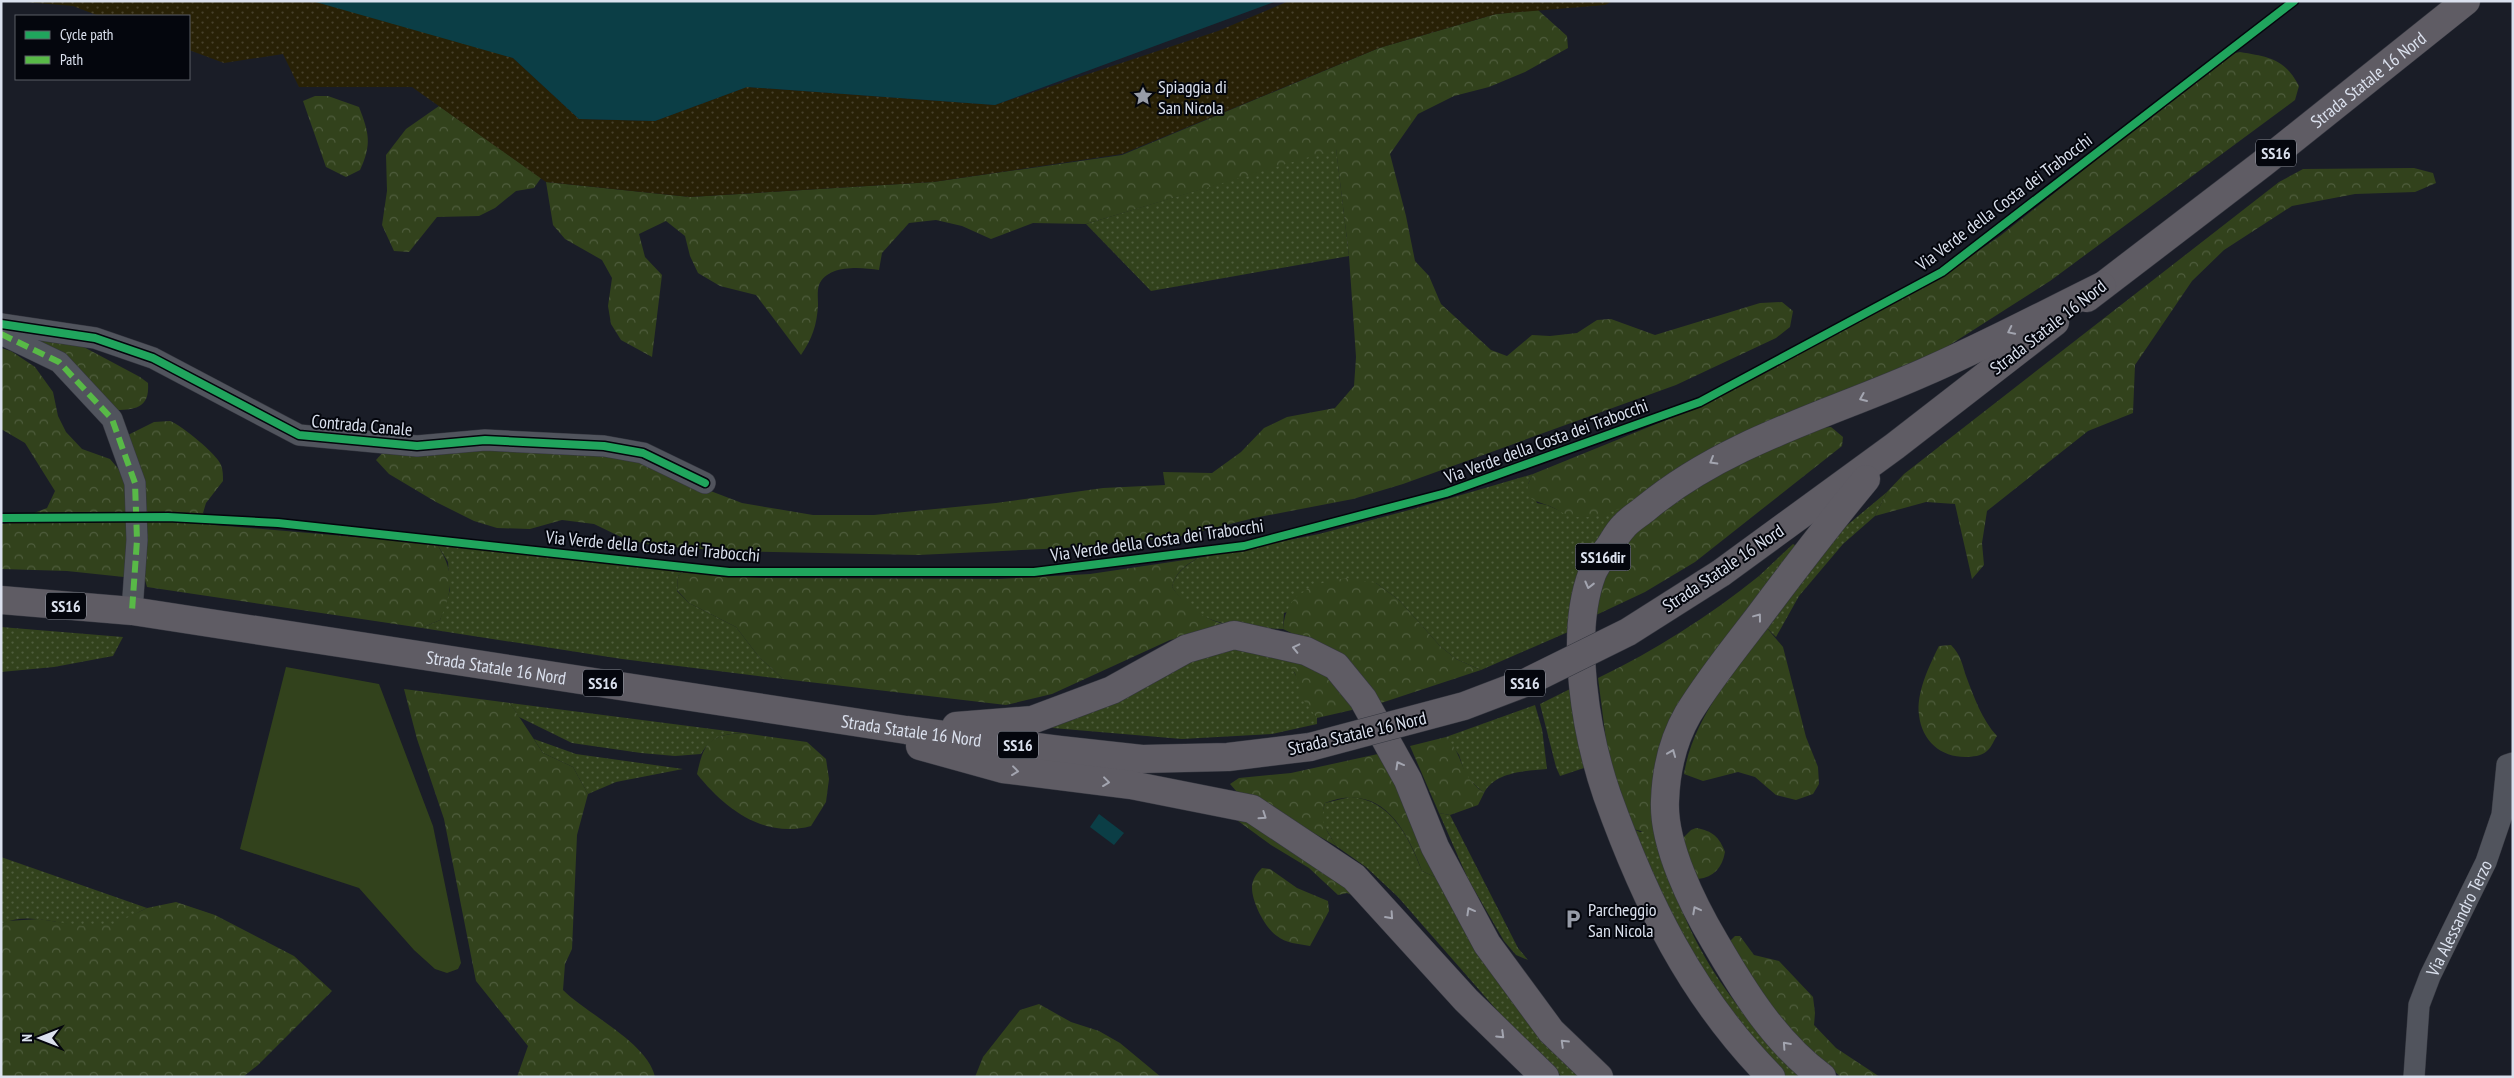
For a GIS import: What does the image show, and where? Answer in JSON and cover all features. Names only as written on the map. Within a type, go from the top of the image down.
[{"type":"main road","name":"Strada Statale 16 Nord","points":[[1,600],[132,611],[906,730],[996,743],[1142,760],[1228,757],[1310,747],[1464,706],[1527,682],[1628,632],[1721,573],[1895,446],[2262,164],[2466,1]]},
{"type":"main road","name":"SS16dir","points":[[1771,1077],[1743,1048],[1705,1000],[1667,934],[1640,879],[1612,809],[1600,774],[1584,697],[1582,615],[1592,572],[1623,527],[1669,488],[1718,458],[1925,372],[2102,286]]},
{"type":"main road","points":[[1822,1077],[1801,1061],[1771,1028],[1739,984],[1694,905],[1671,844],[1665,803],[1669,761],[1688,715],[1733,650],[1820,535],[1895,446]]},
{"type":"main road","points":[[906,730],[1032,720],[1112,690],[1186,649],[1234,635],[1314,654],[1336,666],[1363,699],[1408,780],[1435,848],[1487,944],[1552,1031],[1599,1077]]},
{"type":"main road","points":[[800,713],[1003,769],[1131,785],[1252,809],[1354,877],[1466,1000],[1545,1077]]},
{"type":"street","name":"Contrada Canale","points":[[1,324],[95,338],[152,358],[299,435],[417,446],[485,440],[604,446],[644,452],[705,483]]},
{"type":"street","points":[[1,334],[59,362],[112,420],[136,483],[137,540],[132,611]]},
{"type":"street","name":"Via Alessandro Terzo","points":[[2414,1077],[2415,1038],[2419,1005],[2430,976],[2486,862],[2502,815],[2507,765],[2513,764]]},
{"type":"green space","points":[[1538,10],[1567,36],[1568,48],[1525,72],[1489,87],[1454,96],[1418,114],[1390,154],[1415,261],[1429,276],[1441,304],[1491,350],[1507,356],[1532,335],[1550,336],[1577,333],[1597,320],[1611,319],[1655,335],[1760,303],[1782,302],[1793,311],[1790,327],[1776,338],[1676,385],[1403,484],[1353,499],[1254,518],[1178,537],[1065,548],[918,555],[730,551],[655,546],[623,538],[594,524],[562,520],[530,529],[497,528],[474,521],[436,502],[389,474],[376,460],[386,449],[477,444],[640,453],[687,482],[742,503],[813,515],[874,515],[996,503],[1103,488],[1165,485],[1163,472],[1212,473],[1241,452],[1264,428],[1287,417],[1335,408],[1354,386],[1356,357],[1349,256],[1336,149],[1086,224],[1033,223],[991,239],[962,226],[936,220],[909,223],[882,253],[879,270],[846,268],[829,273],[823,278],[818,287],[815,325],[801,355],[756,295],[720,286],[698,273],[690,256],[685,236],[666,221],[639,234],[645,257],[662,275],[652,357],[621,340],[611,324],[608,306],[612,278],[602,260],[565,239],[553,225],[546,182],[690,197],[933,182],[1122,155],[1379,48],[1496,14]]},
{"type":"green space","points":[[2240,52],[2275,60],[2288,70],[2299,86],[2295,100],[2050,281],[1898,378],[1611,512],[1590,517],[1576,517],[1536,501],[1527,495],[1528,484],[1533,474],[1666,420],[1760,375],[1934,281],[2000,236],[2230,54]]},
{"type":"green space","points":[[315,96],[328,96],[359,107],[367,132],[368,145],[360,170],[346,177],[326,167],[303,101]]},
{"type":"green space","points":[[439,106],[541,178],[534,188],[516,191],[495,208],[479,216],[437,217],[409,252],[394,251],[382,225],[387,191],[386,155],[406,129]]},
{"type":"green space","points":[[1336,148],[1349,256],[1151,291],[1086,224]]},
{"type":"green space","points":[[2414,168],[2433,173],[2436,183],[2415,192],[2355,194],[2292,206],[2224,250],[2192,281],[2135,365],[2133,413],[2088,431],[1987,511],[1982,543],[1984,565],[1972,579],[1955,504],[1926,502],[1875,516],[1887,492],[1904,474],[2279,182],[2303,169]]},
{"type":"green space","points":[[7,314],[80,345],[140,377],[148,383],[148,392],[143,403],[134,408],[112,410]]},
{"type":"green space","points":[[1,348],[11,351],[35,367],[53,392],[58,416],[66,432],[82,449],[110,459],[127,479],[130,488],[124,577],[67,571],[1,569],[1,524],[47,508],[55,491],[25,443],[1,429]]},
{"type":"green space","points":[[170,421],[198,440],[213,454],[221,465],[223,481],[206,503],[203,513],[215,525],[437,544],[447,564],[450,581],[448,599],[440,620],[422,628],[147,587],[140,562],[128,435],[154,422]]},
{"type":"green space","points":[[1831,427],[1843,437],[1842,446],[1695,562],[1645,592],[1594,616],[1598,588],[1628,536],[1690,484],[1819,428]]},
{"type":"green space","points":[[1533,474],[1528,484],[1537,503],[1547,505],[1569,515],[1625,507],[1575,629],[1481,670],[1456,659],[1440,646],[1399,600],[1376,583],[1284,613],[1283,629],[1235,626],[1207,618],[1194,611],[1172,587],[1176,577],[1182,570],[1198,558],[1319,534]]},
{"type":"green space","points":[[1887,492],[1875,516],[1843,544],[1799,596],[1776,637],[1766,627],[1839,532]]},
{"type":"green space","points":[[437,544],[684,572],[678,576],[677,591],[689,603],[736,627],[759,657],[783,679],[622,659],[422,628],[440,620],[450,590],[448,562]]},
{"type":"green space","points":[[1793,544],[1799,547],[1767,583],[1759,576]]},
{"type":"green space","points":[[1198,558],[1181,570],[1172,587],[1184,602],[1192,608],[1217,622],[1235,627],[1170,640],[1052,694],[1006,705],[783,679],[759,657],[736,627],[689,603],[677,590],[678,576],[684,572],[762,578],[999,579],[1090,574]]},
{"type":"green space","points":[[1759,576],[1767,583],[1703,682],[1659,826],[1653,834],[1633,829],[1610,771],[1598,678],[1682,632]]},
{"type":"green space","points":[[1347,578],[1376,583],[1399,600],[1440,646],[1456,659],[1481,670],[1381,703],[1370,686],[1304,639],[1283,629],[1285,616],[1296,597],[1313,586]]},
{"type":"green space","points":[[1,627],[123,637],[113,656],[54,667],[1,672]]},
{"type":"green space","points":[[1766,627],[1783,647],[1806,737],[1818,767],[1819,784],[1813,794],[1796,800],[1776,795],[1755,777],[1738,772],[1703,781],[1684,774],[1689,753],[1705,715],[1716,696]]},
{"type":"green space","points":[[1239,644],[1271,652],[1287,662],[1292,668],[1307,701],[1317,715],[1317,724],[1272,734],[1182,739],[1029,726],[1175,662]]},
{"type":"green space","points":[[1951,645],[1959,656],[1983,716],[1997,736],[1989,749],[1979,755],[1959,757],[1942,751],[1929,740],[1921,725],[1919,698],[1927,671],[1939,646]]},
{"type":"green space","points":[[1280,655],[1308,655],[1365,707],[1317,718],[1302,698],[1295,673]]},
{"type":"green space","points":[[286,667],[379,684],[433,826],[461,963],[458,969],[447,973],[435,969],[414,950],[359,888],[240,849]]},
{"type":"green space","points":[[1574,687],[1584,768],[1560,776],[1540,704]]},
{"type":"green space","points":[[404,689],[510,703],[543,753],[573,767],[588,794],[577,835],[572,949],[565,964],[563,990],[641,1052],[650,1064],[655,1077],[517,1077],[528,1046],[476,981],[444,819],[417,739]]},
{"type":"green space","points":[[510,703],[743,733],[719,737],[709,743],[701,754],[675,756],[641,753],[572,743],[519,717]]},
{"type":"green space","points":[[1535,705],[1542,729],[1547,769],[1520,772],[1503,777],[1489,786],[1484,793],[1466,777],[1459,755],[1446,737]]},
{"type":"green space","points":[[743,733],[807,742],[826,759],[829,779],[826,802],[811,826],[794,829],[777,828],[747,818],[720,799],[697,774],[702,754],[710,742],[722,736]]},
{"type":"green space","points":[[1446,737],[1457,752],[1469,779],[1484,793],[1478,805],[1450,815],[1439,813],[1410,746]]},
{"type":"green space","points":[[534,739],[576,754],[683,769],[616,782],[588,794],[573,767],[543,753]]},
{"type":"green space","points":[[1387,752],[1437,878],[1422,871],[1407,838],[1398,824],[1388,812],[1375,803],[1361,798],[1344,798],[1325,803],[1323,810],[1324,826],[1336,846],[1279,813],[1237,792],[1230,784],[1239,778],[1291,773]]},
{"type":"green space","points":[[1350,797],[1364,799],[1377,805],[1396,822],[1411,846],[1422,871],[1437,878],[1590,1077],[1562,1077],[1509,1024],[1398,897],[1366,867],[1336,846],[1321,818],[1325,803]]},
{"type":"green space","points":[[1223,810],[1286,839],[1358,898],[1347,893],[1338,895],[1309,868],[1271,845]]},
{"type":"green space","points":[[1439,813],[1450,815],[1518,948],[1528,960],[1516,955],[1504,941],[1468,879]]},
{"type":"green space","points":[[1659,826],[1677,896],[1699,947],[1713,971],[1747,1017],[1765,1038],[1805,1077],[1782,1077],[1744,1039],[1661,900],[1633,829],[1640,832]]},
{"type":"green space","points":[[1696,828],[1707,831],[1715,836],[1725,852],[1722,863],[1713,874],[1698,879],[1680,841],[1691,830]]},
{"type":"green space","points":[[1,857],[147,908],[117,924],[99,927],[85,927],[28,918],[1,924]]},
{"type":"green space","points":[[1262,868],[1270,869],[1297,888],[1328,901],[1329,911],[1310,946],[1292,943],[1280,938],[1272,932],[1264,921],[1254,900],[1252,888],[1255,877]]},
{"type":"green space","points":[[176,902],[215,915],[294,956],[332,991],[258,1065],[243,1077],[1,1077],[1,924],[7,921],[39,919],[84,926],[112,925],[147,908]]},
{"type":"green space","points":[[1735,936],[1740,936],[1754,955],[1779,961],[1813,997],[1814,1025],[1836,1048],[1880,1077],[1841,1077],[1788,1033],[1727,944]]},
{"type":"green space","points":[[1039,1004],[1071,1022],[1099,1031],[1120,1043],[1161,1077],[975,1077],[983,1057],[1020,1010]]},
{"type":"sand","name":"Spiaggia di San Nicola","points":[[13,1],[328,1],[513,58],[579,119],[655,121],[747,87],[995,105],[1218,31],[1289,1],[1613,1],[1605,5],[1496,14],[1379,48],[1122,154],[933,182],[690,197],[546,182],[412,87],[299,87],[283,54],[224,63],[190,50],[190,15],[96,15],[73,6]]},
{"type":"water","points":[[312,1],[1277,1],[995,105],[747,87],[655,121],[579,119],[513,58]]},
{"type":"water","points":[[1099,814],[1124,833],[1114,845],[1090,827]]},
{"type":"marked path","points":[[1,334],[59,362],[112,419],[135,483],[137,540],[132,611]]},
{"type":"cycle path","name":"Via Verde della Costa dei Trabocchi","points":[[1,518],[168,517],[278,523],[729,572],[1034,572],[1244,546],[1446,493],[1700,402],[1942,272],[2294,1]]},
{"type":"cycle path","points":[[1,324],[95,338],[153,358],[299,435],[417,446],[485,440],[604,446],[643,453],[705,483]]},
{"type":"place","name":"Spiaggia di San Nicola","points":[[1143,96]]},
{"type":"place","name":"Parcheggio San Nicola","points":[[1573,919]]}]
